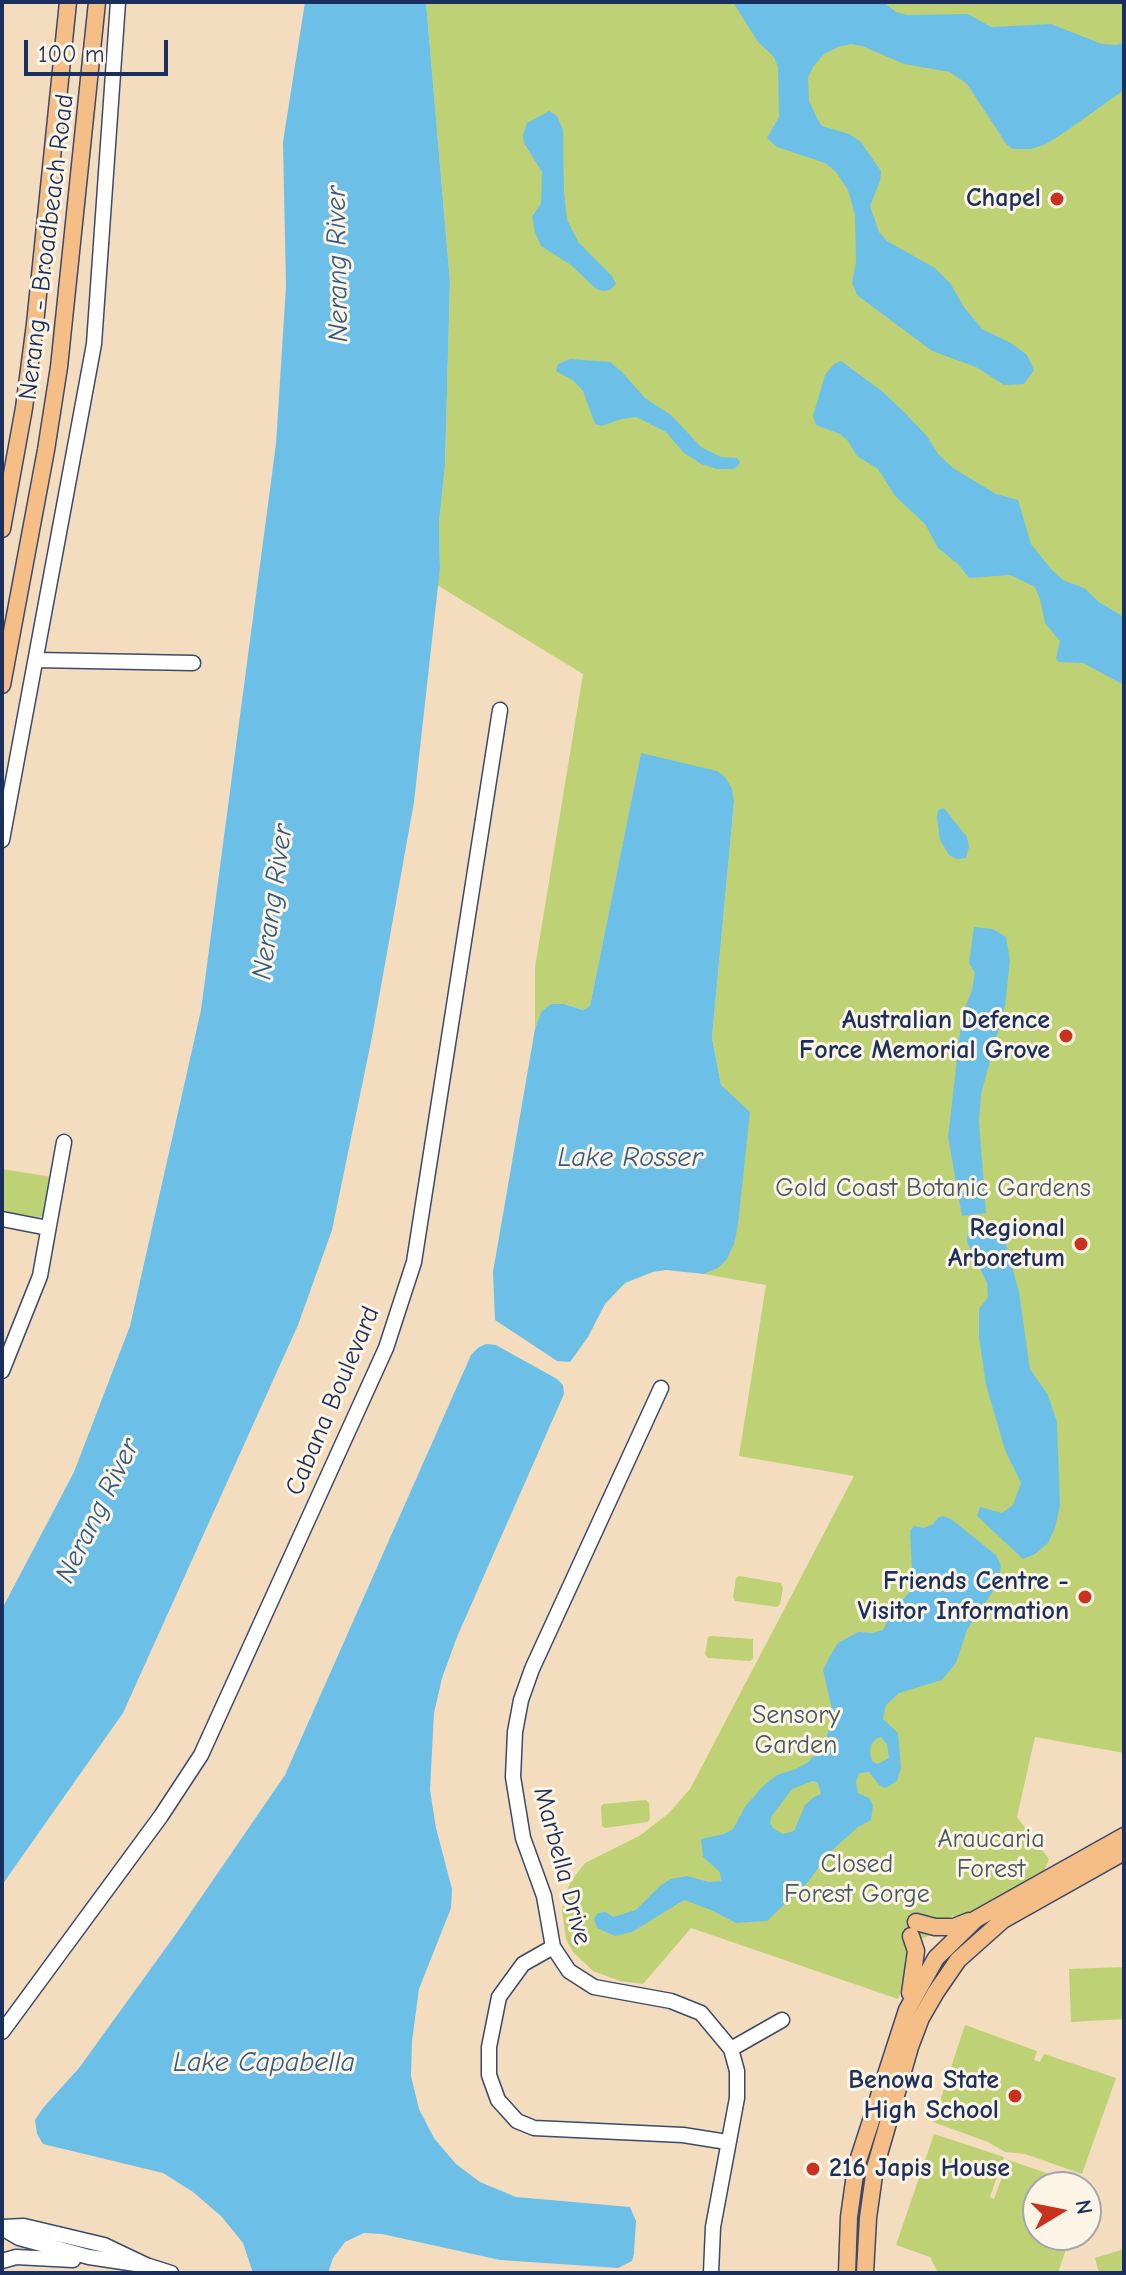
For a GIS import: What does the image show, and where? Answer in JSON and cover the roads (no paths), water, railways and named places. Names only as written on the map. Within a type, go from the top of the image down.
[{"type":"main road","name":"Nerang - Broadbeach Road","points":[[2,529],[24,408],[35,324],[68,2]]},
{"type":"main road","name":"Nerang - Broadbeach Road","points":[[2,685],[59,367],[97,2]]},
{"type":"main road","points":[[847,2273],[849,2217],[856,2167],[907,2010],[916,1962],[914,1929],[954,1927],[976,1919],[1124,1836]]},
{"type":"main road","points":[[865,2273],[875,2168],[910,2047],[921,2018],[936,1992],[965,1953],[1003,1920],[1124,1852]]},
{"type":"main road","points":[[907,2010],[936,1958],[976,1919]]},
{"type":"street","points":[[2,840],[94,344],[118,2]]},
{"type":"street","points":[[36,660],[193,663]]},
{"type":"street","name":"Cabana Boulevard","points":[[2,2032],[161,1816],[201,1755],[386,1348],[414,1262],[500,710]]},
{"type":"street","points":[[2,1371],[34,1294],[64,1142]]},
{"type":"street","points":[[2,1219],[48,1228]]},
{"type":"street","name":"Marbella Drive","points":[[661,1388],[532,1669],[521,1700],[515,1732],[513,1777],[523,1838],[544,1896],[553,1947],[569,1971],[594,1987],[671,2001],[701,2013],[731,2049]]},
{"type":"street","points":[[553,1947],[523,1964],[499,1997],[489,2047],[489,2075],[498,2100],[517,2121],[534,2128],[683,2135],[727,2142]]},
{"type":"street","points":[[711,2273],[713,2227],[737,2098],[737,2071],[731,2049],[782,2020]]},
{"type":"street","points":[[2,2228],[24,2226],[104,2245],[149,2266]]},
{"type":"street","points":[[2,2228],[19,2238],[89,2257],[149,2266],[171,2273]]},
{"type":"street","points":[[2,2261],[16,2257],[79,2260],[89,2257]]},
{"type":"water","name":"Nerang River","points":[[305,2],[426,2],[450,282],[445,465],[439,523],[440,568],[414,802],[371,1042],[332,1230],[298,1325],[123,1713],[2,1885],[2,1609],[74,1472],[130,1326],[201,1010],[276,444],[286,286],[283,142]]},
{"type":"water","points":[[733,2],[883,2],[896,12],[907,15],[968,14],[991,27],[1051,24],[1102,44],[1124,42],[1124,90],[1065,132],[1031,149],[1013,149],[1007,145],[967,84],[950,72],[904,64],[851,44],[824,54],[808,78],[809,101],[822,126],[849,134],[860,141],[881,171],[870,206],[879,232],[887,241],[935,268],[950,283],[982,329],[1027,355],[1034,370],[1024,384],[1004,385],[976,367],[932,351],[857,295],[852,283],[856,262],[855,215],[848,190],[836,172],[825,163],[777,147],[767,138],[779,117],[778,67],[774,57],[758,42]]},
{"type":"water","points":[[549,111],[557,116],[563,130],[567,220],[579,243],[612,276],[616,284],[610,290],[595,288],[571,265],[541,246],[535,232],[532,217],[541,203],[542,172],[524,143],[523,135],[527,123]]},
{"type":"water","points":[[570,359],[610,362],[645,398],[671,415],[701,447],[721,457],[737,458],[740,462],[738,466],[734,469],[717,469],[701,464],[683,452],[666,432],[636,417],[601,426],[595,424],[583,391],[574,381],[556,371],[558,364]]},
{"type":"water","points":[[841,361],[903,411],[953,468],[996,494],[1018,500],[1031,544],[1051,569],[1063,580],[1084,588],[1099,602],[1124,617],[1124,685],[1083,663],[1059,662],[1056,659],[1060,641],[1045,623],[1035,587],[1010,575],[969,578],[958,564],[938,548],[925,524],[895,496],[878,469],[857,456],[840,434],[816,425],[813,416],[825,375]]},
{"type":"water","name":"Lake Rosser","points":[[641,753],[717,771],[732,789],[734,802],[712,1038],[721,1085],[750,1112],[738,1225],[734,1244],[727,1259],[718,1268],[704,1274],[666,1270],[653,1272],[625,1283],[605,1304],[588,1337],[570,1362],[557,1361],[495,1320],[493,1272],[535,1029],[541,1012],[551,1004],[583,1010],[590,1006]]},
{"type":"water","points":[[944,808],[967,837],[969,847],[966,858],[957,859],[949,855],[940,840],[937,817],[938,810]]},
{"type":"water","points":[[974,927],[993,929],[1006,937],[1010,960],[1005,1006],[981,1094],[979,1121],[986,1213],[962,1216],[948,1137],[962,1015],[975,973],[969,963]]},
{"type":"water","points":[[981,1227],[1004,1237],[1019,1292],[1030,1369],[1048,1395],[1057,1422],[1060,1506],[1055,1528],[1048,1543],[1023,1559],[977,1516],[980,1507],[1002,1513],[1013,1505],[1021,1483],[1005,1450],[986,1385],[979,1337],[979,1309],[988,1297],[987,1283],[967,1242],[968,1229]]},
{"type":"water","name":"Lake Capabella","points":[[486,1344],[496,1345],[557,1379],[563,1385],[564,1394],[457,1637],[442,1678],[434,1713],[430,1790],[452,1889],[451,1908],[419,1989],[411,2076],[419,2109],[434,2138],[456,2164],[480,2182],[516,2197],[630,2207],[636,2221],[634,2254],[632,2261],[618,2268],[500,2260],[382,2234],[364,2233],[345,2242],[333,2258],[328,2273],[253,2273],[243,2243],[221,2216],[193,2192],[163,2173],[43,2144],[37,2134],[35,2120],[79,2068],[285,1775],[471,1355]]},
{"type":"water","points":[[939,1517],[951,1519],[996,1555],[1001,1566],[994,1590],[967,1630],[956,1663],[942,1680],[899,1693],[886,1705],[883,1719],[898,1733],[901,1768],[897,1781],[886,1788],[880,1786],[869,1772],[859,1773],[856,1782],[858,1793],[869,1798],[873,1805],[871,1820],[858,1827],[828,1854],[808,1882],[767,1921],[736,1923],[684,1900],[632,1932],[615,1936],[597,1928],[594,1918],[598,1913],[606,1912],[613,1917],[636,1910],[671,1879],[687,1876],[709,1882],[721,1881],[720,1872],[703,1857],[701,1839],[733,1829],[745,1807],[762,1787],[777,1775],[808,1762],[821,1749],[831,1725],[831,1705],[823,1670],[830,1656],[838,1643],[858,1632],[883,1630],[893,1611],[913,1588],[910,1531],[914,1526],[924,1528],[933,1524]],"holes":[[[881,1737],[887,1744],[889,1758],[878,1764],[872,1761],[870,1754],[871,1745]],[[813,1781],[818,1783],[821,1794],[805,1805],[794,1831],[783,1834],[773,1828],[771,1817],[792,1789]]]},
{"type":"place","name":"Chapel","points":[[1057,199]]},
{"type":"place","name":"Australian Defence Force Memorial Grove","points":[[1066,1036]]},
{"type":"place","name":"Regional Arboretum","points":[[1081,1244]]},
{"type":"place","name":"Friends Centre - Visitor Information","points":[[1085,1597]]},
{"type":"place","name":"Benowa State High School","points":[[1015,2096]]},
{"type":"place","name":"216 Japis House","points":[[813,2169]]},
{"type":"park label","name":"Gold Coast Botanic Gardens","points":[[933,1189]]},
{"type":"park label","name":"Sensory Garden","points":[[796,1731]]},
{"type":"park label","name":"Araucaria Forest","points":[[991,1855]]},
{"type":"park label","name":"Closed Forest Gorge","points":[[857,1880]]}]
